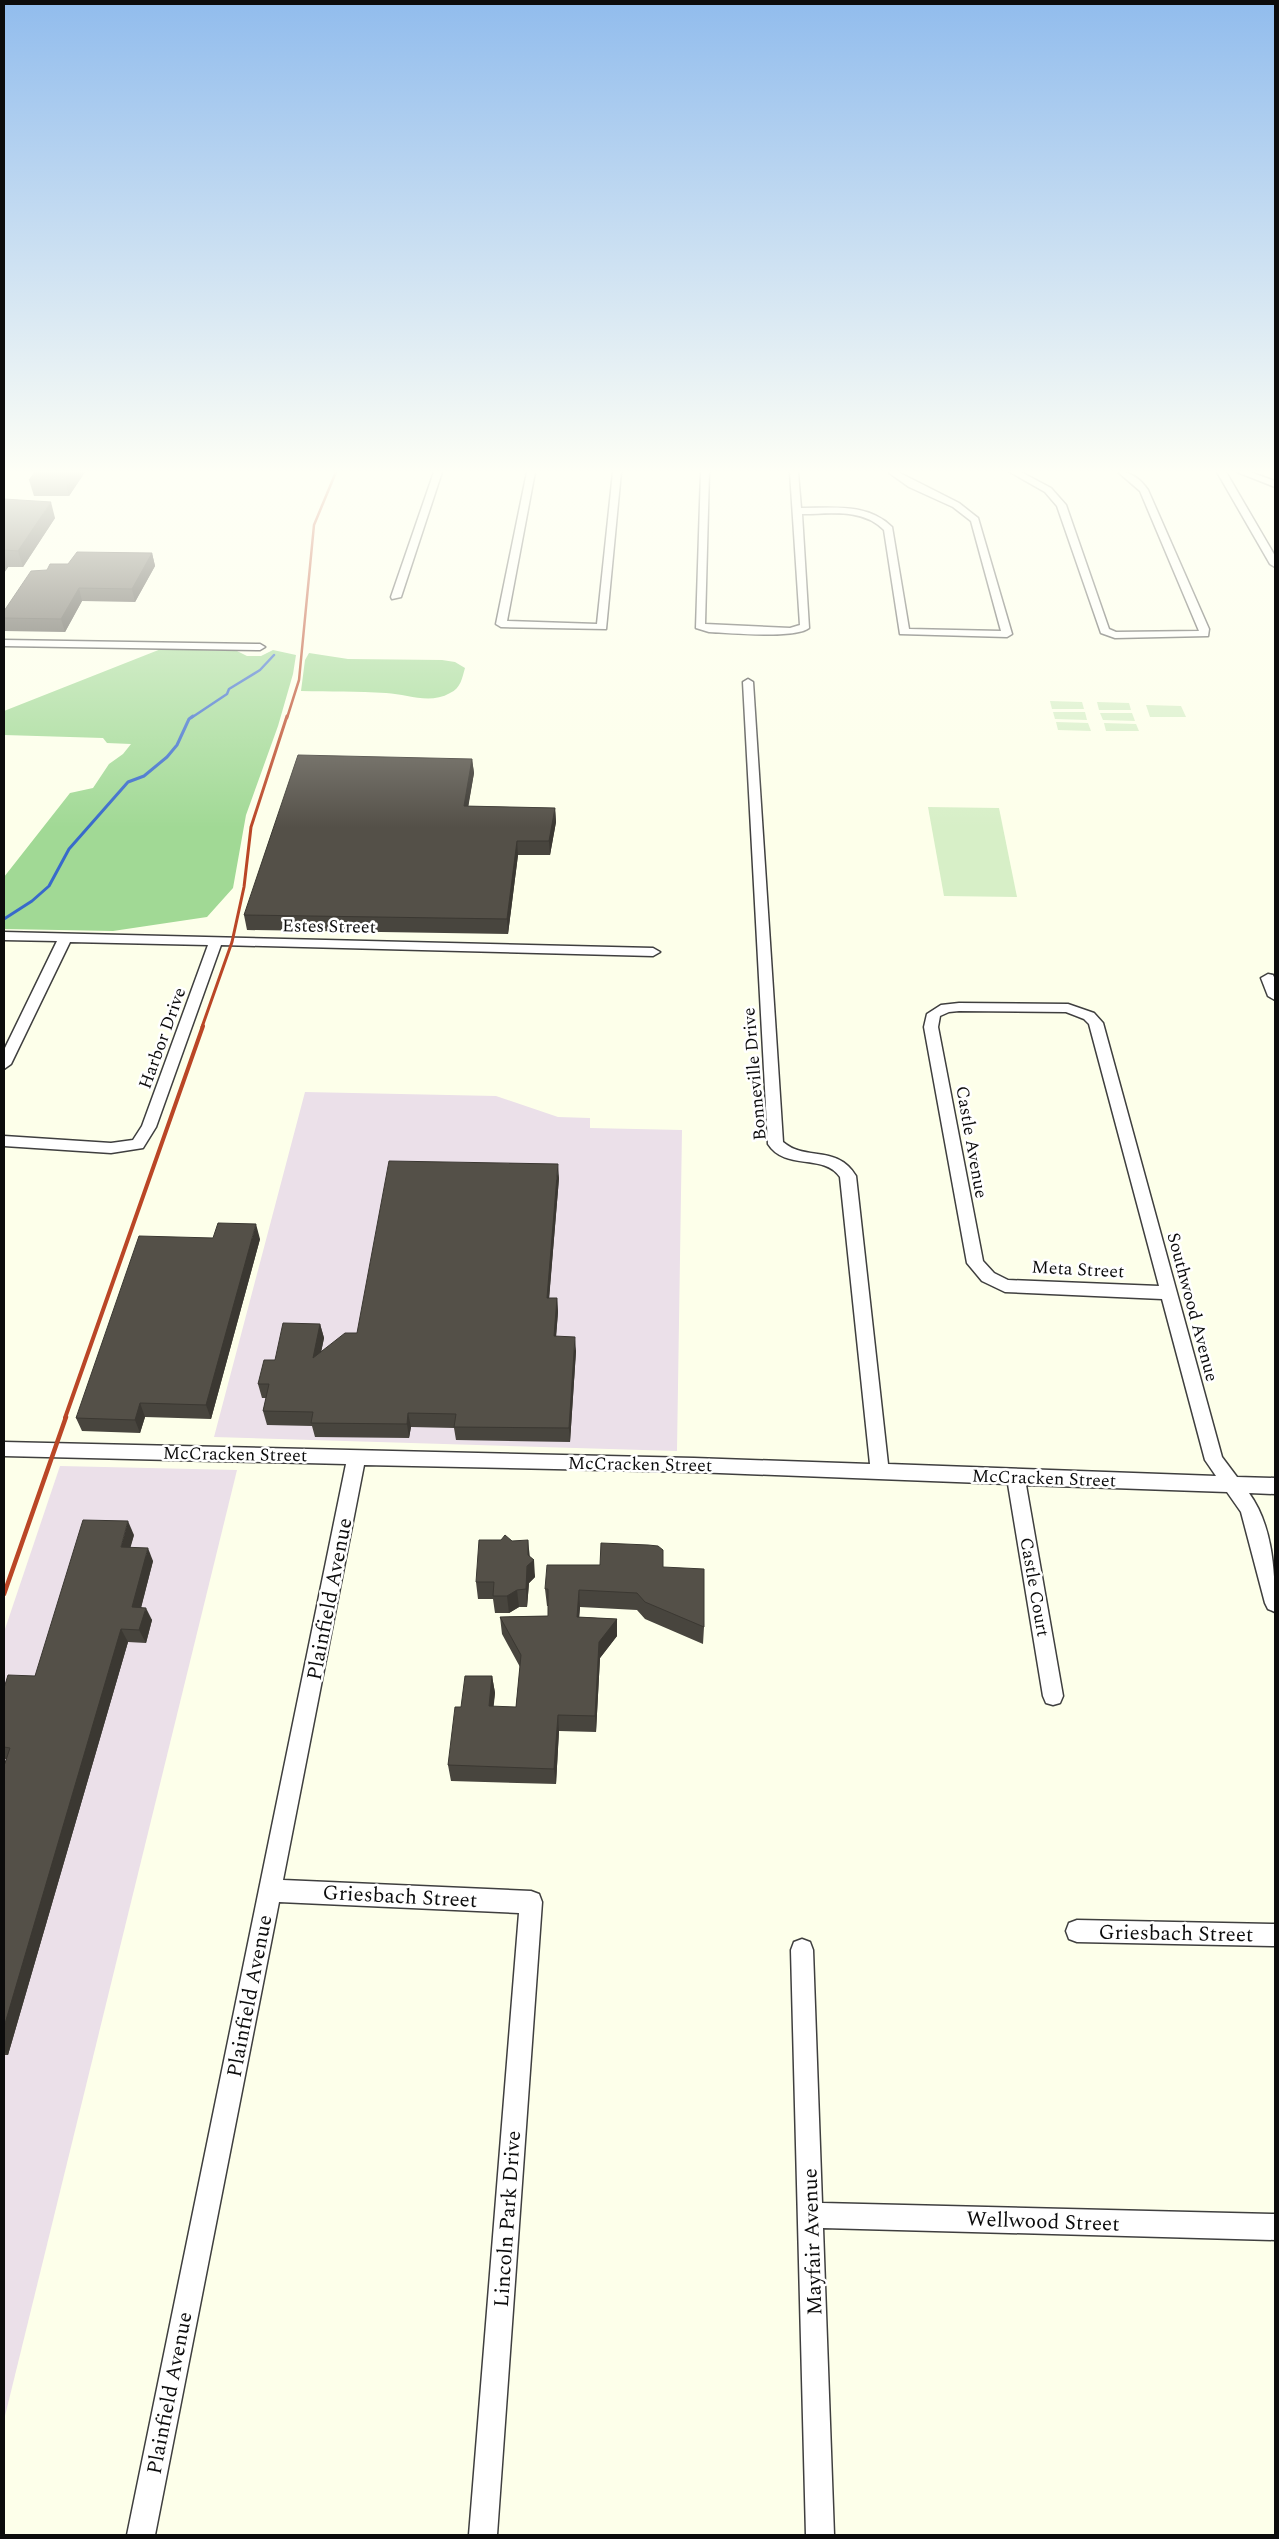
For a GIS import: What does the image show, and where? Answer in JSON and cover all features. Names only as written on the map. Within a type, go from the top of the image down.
[{"type":"street","points":[[396,597],[398,590]]},
{"type":"street","points":[[508,590],[501,624],[602,627],[606,590]]},
{"type":"street","points":[[701,590],[701,627],[709,630],[796,631],[805,626],[802,590]]},
{"type":"street","points":[[898,590],[904,632],[1007,634],[995,590]]},
{"type":"street","points":[[1091,590],[1105,631],[1115,635],[1204,634],[1204,629],[1187,590]]},
{"type":"street","points":[[4,642],[260,647]]},
{"type":"street","name":"Bonneville Drive","points":[[748,682],[776,1144],[782,1151],[792,1156],[835,1162],[844,1166],[848,1176],[880,1472]]},
{"type":"street","name":"Estes Street","points":[[4,936],[653,952]]},
{"type":"street","points":[[4,1064],[65,938]]},
{"type":"street","name":"Harbor Drive","points":[[4,1141],[111,1148],[138,1144],[149,1127],[216,942]]},
{"type":"street","points":[[1268,978],[1275,996]]},
{"type":"street","name":"Castle Avenue","points":[[988,1277],[975,1262],[931,1027],[933,1017],[938,1011],[959,1006],[1068,1008],[1089,1016]]},
{"type":"street","name":"Southwood Avenue","points":[[1089,1016],[1096,1023],[1214,1460],[1250,1509],[1275,1603]]},
{"type":"street","name":"Meta Street","points":[[988,1277],[1005,1286],[1169,1293]]},
{"type":"street","name":"McCracken Street","points":[[4,1449],[880,1472],[1275,1486]]},
{"type":"street","name":"Plainfield Avenue","points":[[141,2535],[357,1457]]},
{"type":"street","name":"Castle Court","points":[[1016,1477],[1053,1696]]},
{"type":"street","name":"Griesbach Street","points":[[270,1891],[531,1902]]},
{"type":"street","name":"Lincoln Park Drive","points":[[483,2535],[531,1902]]},
{"type":"street","name":"Griesbach Street","points":[[1078,1931],[1275,1935]]},
{"type":"street","name":"Mayfair Avenue","points":[[802,1950],[820,2535]]},
{"type":"street","name":"Wellwood Street","points":[[811,2214],[1275,2227]]},
{"type":"shaded area","points":[[305,1092],[496,1096],[558,1117],[590,1118],[590,1128],[682,1130],[677,1451],[214,1437]]},
{"type":"shaded area","points":[[60,1466],[237,1470],[4,2420],[4,1632]]},
{"type":"green space","points":[[161,649],[237,651],[247,656],[261,656],[273,650],[296,655],[293,674],[278,726],[246,815],[233,888],[207,917],[113,931],[4,929],[4,877],[70,793],[93,788],[109,764],[123,754],[131,744],[107,743],[103,738],[4,735],[4,711]]},
{"type":"green space","points":[[309,653],[348,659],[442,660],[455,662],[465,668],[461,682],[454,691],[434,698],[426,699],[375,692],[301,691],[305,660]]},
{"type":"green space","points":[[1050,701],[1082,702],[1084,709],[1052,709]]},
{"type":"green space","points":[[1097,702],[1129,703],[1131,710],[1099,710]]},
{"type":"green space","points":[[1146,705],[1181,706],[1186,717],[1150,717]]},
{"type":"green space","points":[[1053,712],[1085,712],[1087,720],[1055,719]]},
{"type":"green space","points":[[1100,713],[1132,713],[1135,721],[1103,720]]},
{"type":"green space","points":[[1056,722],[1088,723],[1091,731],[1058,730]]},
{"type":"green space","points":[[1104,723],[1136,724],[1139,731],[1106,731]]},
{"type":"green space","points":[[928,807],[999,808],[1017,897],[944,896]]},
{"type":"building","points":[[18,590],[78,590],[61,619],[4,618],[4,611]]},
{"type":"building","points":[[298,755],[472,759],[464,806],[555,808],[549,841],[517,841],[507,919],[244,915]]},
{"type":"building","points":[[389,1161],[558,1164],[547,1298],[557,1298],[554,1336],[575,1337],[569,1428],[454,1427],[456,1414],[408,1413],[407,1424],[311,1423],[313,1412],[263,1411],[269,1384],[258,1384],[264,1360],[275,1360],[283,1323],[320,1324],[313,1358],[345,1333],[357,1333]]},
{"type":"building","points":[[218,1223],[256,1224],[206,1405],[140,1403],[135,1420],[76,1418],[139,1236],[213,1238]]},
{"type":"building","points":[[83,1520],[128,1521],[121,1547],[148,1548],[132,1607],[146,1608],[139,1630],[121,1629],[4,2027],[4,1766],[10,1748],[4,1747],[4,1688],[8,1675],[35,1676]]},
{"type":"building","points":[[505,1535],[512,1541],[528,1540],[528,1555],[534,1560],[527,1566],[526,1589],[517,1590],[507,1596],[493,1596],[494,1582],[476,1582],[479,1540],[501,1540]]},
{"type":"building","points":[[601,1543],[658,1546],[663,1550],[663,1567],[704,1569],[704,1627],[645,1602],[637,1593],[579,1590],[577,1617],[617,1619],[599,1642],[595,1716],[558,1715],[554,1769],[448,1765],[455,1707],[461,1707],[465,1676],[492,1676],[489,1706],[516,1707],[521,1655],[500,1617],[548,1616],[548,1589],[545,1589],[547,1565],[600,1565]]},
{"type":"waterway","points":[[191,718],[227,694],[229,689],[260,670],[274,655]]},
{"type":"waterway","points":[[4,919],[32,901],[49,886],[69,849],[128,782],[144,776],[167,757],[177,745],[189,719],[193,716]]},
{"type":"railway","points":[[287,718],[299,680],[308,590]]},
{"type":"railway","points":[[202,1027],[232,942],[244,887],[251,827],[287,716]]},
{"type":"railway","points":[[65,1418],[203,1026]]},
{"type":"railway","points":[[4,1594],[66,1417]]}]
